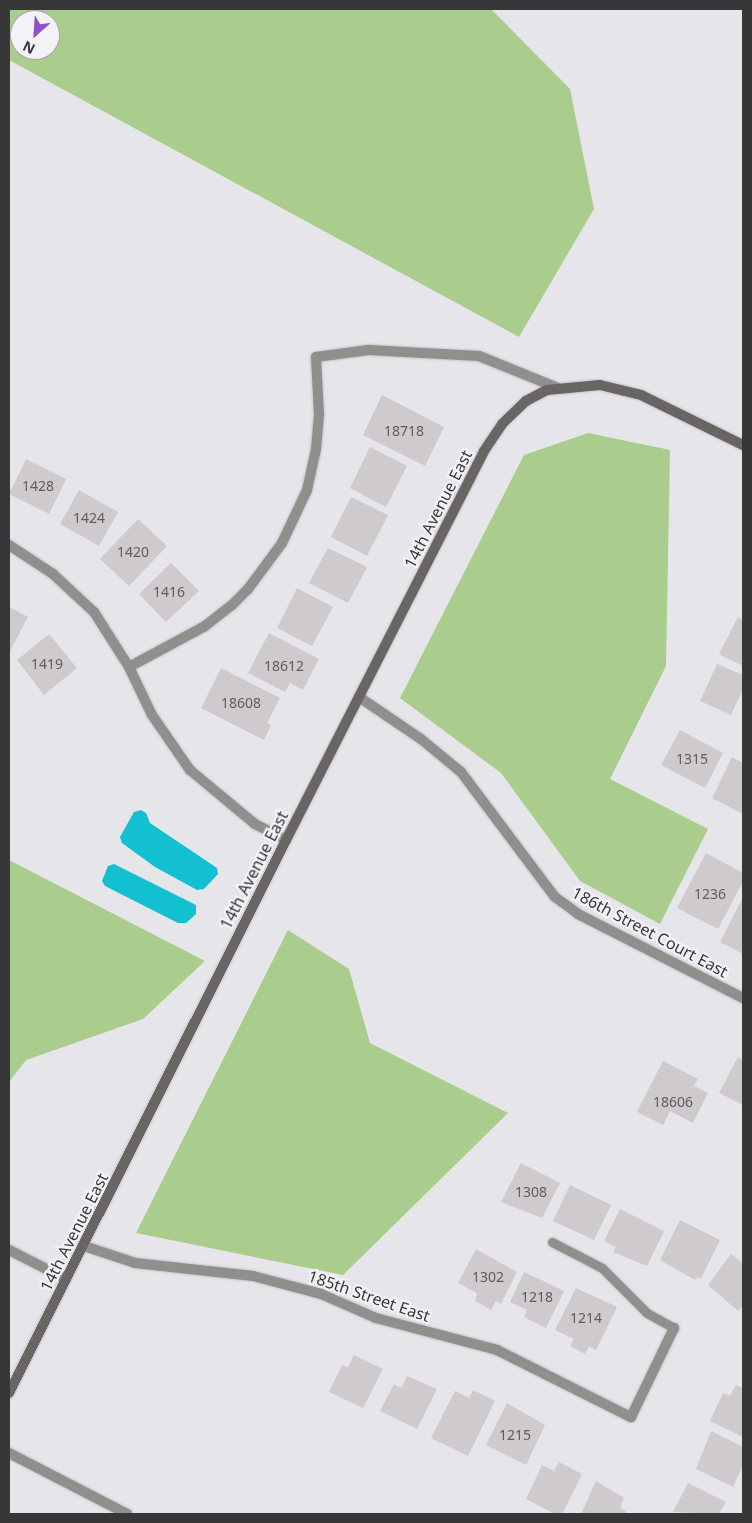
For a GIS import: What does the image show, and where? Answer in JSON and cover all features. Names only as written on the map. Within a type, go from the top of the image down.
[{"type":"street","points":[[129,667],[205,626],[231,606],[248,588],[282,543],[307,490],[316,449],[319,416],[316,357],[369,350],[480,356],[558,388]]},
{"type":"street","name":"14th Avenue East","points":[[9,1394],[286,840],[484,452],[515,411],[547,390],[592,385],[622,389],[662,404],[743,445]]},
{"type":"street","points":[[9,545],[76,594],[108,630],[129,667],[152,715],[190,770],[255,824],[286,840]]},
{"type":"street","name":"186th Street Court East","points":[[359,697],[421,739],[460,772],[555,897],[578,914],[743,998]]},
{"type":"street","name":"185th Street East","points":[[84,1246],[135,1263],[253,1276],[321,1294],[376,1318],[497,1350],[631,1417],[674,1328]]},
{"type":"street","points":[[9,1250],[66,1279]]},
{"type":"street","points":[[9,1453],[127,1514]]},
{"type":"lane","points":[[552,1242],[602,1268],[646,1313],[674,1328]]},
{"type":"green space","points":[[9,9],[491,9],[570,89],[594,209],[519,337],[9,60]]},
{"type":"green space","points":[[588,433],[670,450],[666,666],[610,779],[708,829],[660,924],[580,881],[501,773],[400,698],[524,455]]},
{"type":"green space","points":[[9,860],[205,961],[143,1019],[26,1060],[9,1082]]},
{"type":"green space","points":[[288,930],[349,969],[370,1043],[508,1113],[343,1275],[136,1233]]},
{"type":"water","points":[[141,810],[146,813],[150,823],[217,868],[218,874],[204,889],[197,890],[155,867],[122,843],[120,837],[134,812]]},
{"type":"water","points":[[114,864],[196,905],[196,914],[186,923],[178,923],[105,886],[102,881],[108,866]]},
{"type":"building","points":[[382,395],[444,427],[425,466],[363,435]]},
{"type":"building","points":[[370,447],[407,466],[386,507],[350,488]]},
{"type":"building","points":[[26,459],[66,479],[49,514],[9,494]]},
{"type":"building","points":[[79,490],[118,512],[99,546],[60,524]]},
{"type":"building","points":[[351,497],[388,515],[367,556],[331,537]]},
{"type":"building","points":[[138,519],[167,546],[129,586],[100,559]]},
{"type":"building","points":[[328,548],[367,567],[348,603],[309,583]]},
{"type":"building","points":[[171,563],[199,591],[166,622],[139,594]]},
{"type":"building","points":[[297,588],[333,607],[312,646],[277,628]]},
{"type":"building","points":[[9,607],[28,617],[9,653]]},
{"type":"building","points":[[738,617],[743,620],[743,666],[719,654]]},
{"type":"building","points":[[269,633],[319,659],[303,690],[290,683],[285,692],[248,673]]},
{"type":"building","points":[[49,634],[77,668],[44,695],[17,660]]},
{"type":"building","points":[[717,664],[743,675],[743,689],[731,715],[700,701]]},
{"type":"building","points":[[221,668],[280,698],[267,723],[271,725],[264,740],[201,708]]},
{"type":"building","points":[[680,730],[723,753],[705,788],[661,765]]},
{"type":"building","points":[[732,757],[743,763],[743,814],[712,798]]},
{"type":"building","points":[[706,853],[743,873],[743,881],[718,929],[677,908]]},
{"type":"building","points":[[743,897],[743,954],[720,942]]},
{"type":"building","points":[[738,1057],[743,1060],[743,1105],[719,1093]]},
{"type":"building","points":[[663,1061],[698,1079],[694,1086],[708,1093],[693,1123],[670,1111],[663,1125],[637,1112]]},
{"type":"building","points":[[521,1163],[560,1183],[542,1218],[501,1202]]},
{"type":"building","points":[[570,1185],[611,1205],[594,1240],[553,1221]]},
{"type":"building","points":[[620,1209],[664,1231],[647,1266],[613,1252],[616,1247],[604,1241]]},
{"type":"building","points":[[680,1220],[720,1240],[701,1279],[697,1277],[695,1280],[660,1260]]},
{"type":"building","points":[[476,1249],[517,1272],[501,1304],[496,1301],[491,1310],[475,1301],[477,1293],[458,1283]]},
{"type":"building","points":[[731,1254],[743,1263],[743,1305],[738,1311],[708,1285]]},
{"type":"building","points":[[524,1272],[564,1291],[546,1328],[524,1317],[527,1310],[510,1302]]},
{"type":"building","points":[[576,1288],[617,1307],[596,1350],[589,1347],[585,1354],[570,1346],[574,1339],[555,1330]]},
{"type":"building","points":[[354,1355],[383,1369],[363,1408],[329,1392],[342,1365],[348,1367]]},
{"type":"building","points":[[407,1376],[437,1389],[417,1429],[380,1411],[394,1384],[401,1388]]},
{"type":"building","points":[[736,1385],[743,1388],[743,1437],[710,1421],[723,1393],[730,1396]]},
{"type":"building","points":[[473,1390],[495,1401],[468,1456],[431,1438],[455,1391],[469,1398]]},
{"type":"building","points":[[507,1403],[545,1425],[526,1465],[486,1445]]},
{"type":"building","points":[[711,1431],[743,1447],[743,1465],[733,1487],[696,1469]]},
{"type":"building","points":[[559,1462],[582,1474],[562,1514],[555,1514],[526,1499],[542,1465],[554,1471]]},
{"type":"building","points":[[596,1481],[624,1498],[620,1508],[626,1511],[625,1514],[581,1514]]},
{"type":"building","points":[[688,1483],[726,1502],[719,1514],[673,1512]]}]
